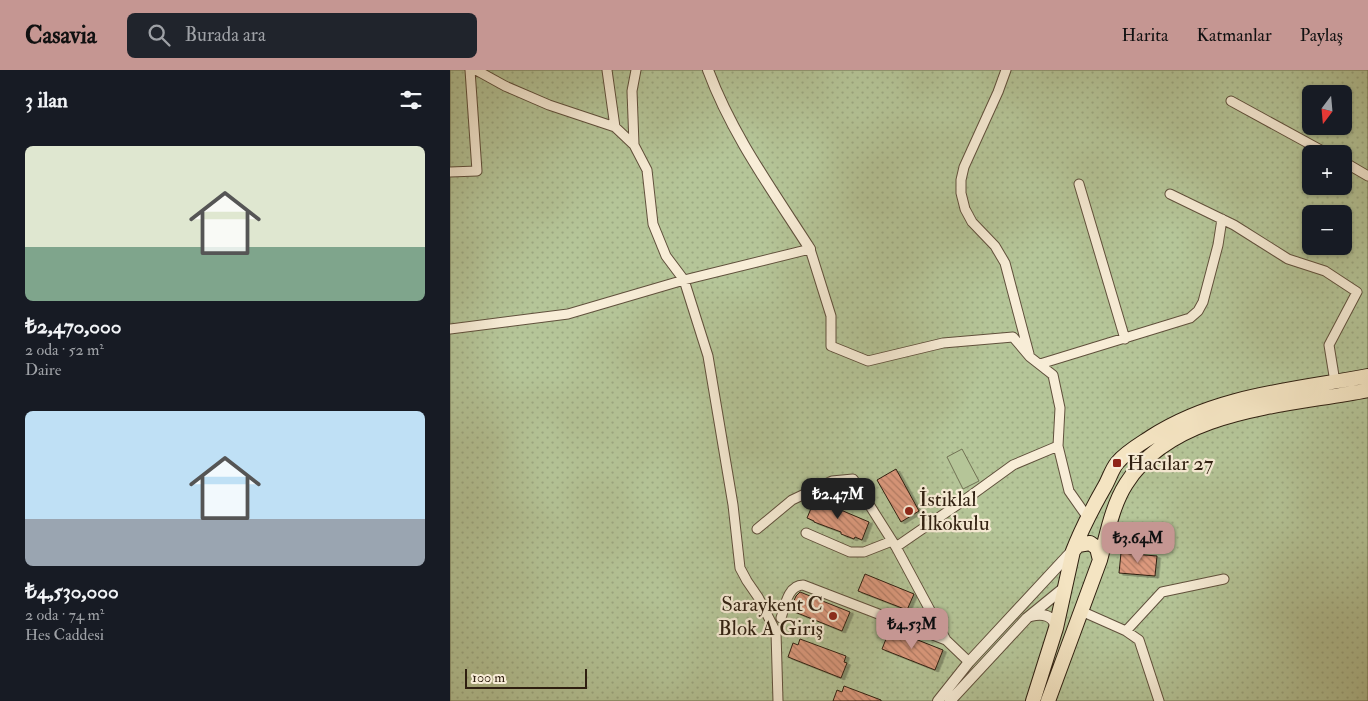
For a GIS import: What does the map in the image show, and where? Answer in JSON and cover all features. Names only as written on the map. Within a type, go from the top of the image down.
[{"type":"main road","points":[[1033,701],[1056,628],[1072,553],[1117,463],[1133,449],[1162,430],[1194,414],[1224,403],[1252,396],[1368,376]]},
{"type":"main road","points":[[1048,701],[1099,562],[1115,508],[1125,485],[1142,462],[1164,444],[1209,423],[1253,410],[1368,390]]},
{"type":"main road","points":[[1072,553],[1078,545],[1090,544],[1097,548],[1099,562]]},
{"type":"main road","points":[[1065,587],[1089,589]]},
{"type":"street","points":[[450,172],[477,172],[470,70]]},
{"type":"street","points":[[476,70],[505,86],[549,105],[615,127],[634,144],[647,170],[653,224],[666,256],[684,280],[708,356],[731,488],[740,568],[776,632],[778,701]]},
{"type":"street","points":[[608,70],[615,127]]},
{"type":"street","points":[[634,144],[632,91],[636,70]]},
{"type":"street","points":[[708,70],[718,99],[744,146],[810,249],[831,316],[831,346],[868,362],[943,343],[1013,338],[1030,357],[1053,375],[1060,408],[1058,446],[1069,491],[1088,518]]},
{"type":"street","points":[[1006,70],[964,167],[961,193],[965,209],[972,222],[995,246],[1005,263],[1030,357]]},
{"type":"street","points":[[1231,101],[1312,145]]},
{"type":"street","points":[[1352,167],[1368,176]]},
{"type":"street","points":[[1079,184],[1126,339]]},
{"type":"street","points":[[1170,194],[1234,225],[1288,259],[1325,271],[1357,292],[1329,345],[1335,382]]},
{"type":"street","points":[[1040,364],[1190,318],[1198,311],[1203,302],[1222,219]]},
{"type":"street","points":[[450,329],[568,314],[684,280],[810,249]]},
{"type":"street","points":[[806,532],[850,552],[857,553],[894,544],[973,494],[1013,464],[1058,446]]},
{"type":"street","points":[[757,529],[792,500],[832,481],[853,479],[894,544],[946,640],[970,662]]},
{"type":"street","points":[[938,701],[970,662],[1072,553]]},
{"type":"street","points":[[1126,631],[1162,592],[1224,578]]},
{"type":"street","points":[[781,618],[791,591],[796,586],[803,585],[946,640]]},
{"type":"street","points":[[950,701],[1027,618],[1065,587]]},
{"type":"street","points":[[1081,612],[1126,631],[1139,640],[1159,701]]},
{"type":"street","points":[[1027,618],[1034,615],[1047,616],[1054,620],[1056,628]]},
{"type":"green space","points":[[450,70],[1368,70],[1368,701],[450,701]]},
{"type":"green space","points":[[962,449],[979,481],[963,489],[947,457]]},
{"type":"building","points":[[896,469],[919,511],[901,522],[877,480]]},
{"type":"building","points":[[815,499],[869,522],[862,540],[841,534],[841,532],[807,518]]},
{"type":"building","points":[[1121,553],[1157,556],[1155,576],[1119,573]]},
{"type":"building","points":[[865,574],[914,594],[907,610],[858,591]]},
{"type":"building","points":[[800,592],[850,612],[842,631],[790,610],[796,596]]},
{"type":"building","points":[[890,629],[943,650],[935,670],[882,649]]},
{"type":"building","points":[[800,639],[846,656],[844,662],[847,663],[841,678],[788,657],[793,643],[798,645]]},
{"type":"building","points":[[844,686],[881,701],[833,701],[837,690],[842,692]]},
{"type":"place","name":"Hacılar 27","points":[[1117,463]]},
{"type":"place","name":"İstiklal İlkokulu","points":[[909,511]]},
{"type":"place","name":"Saraykent C Blok A Giriş","points":[[833,616]]}]
